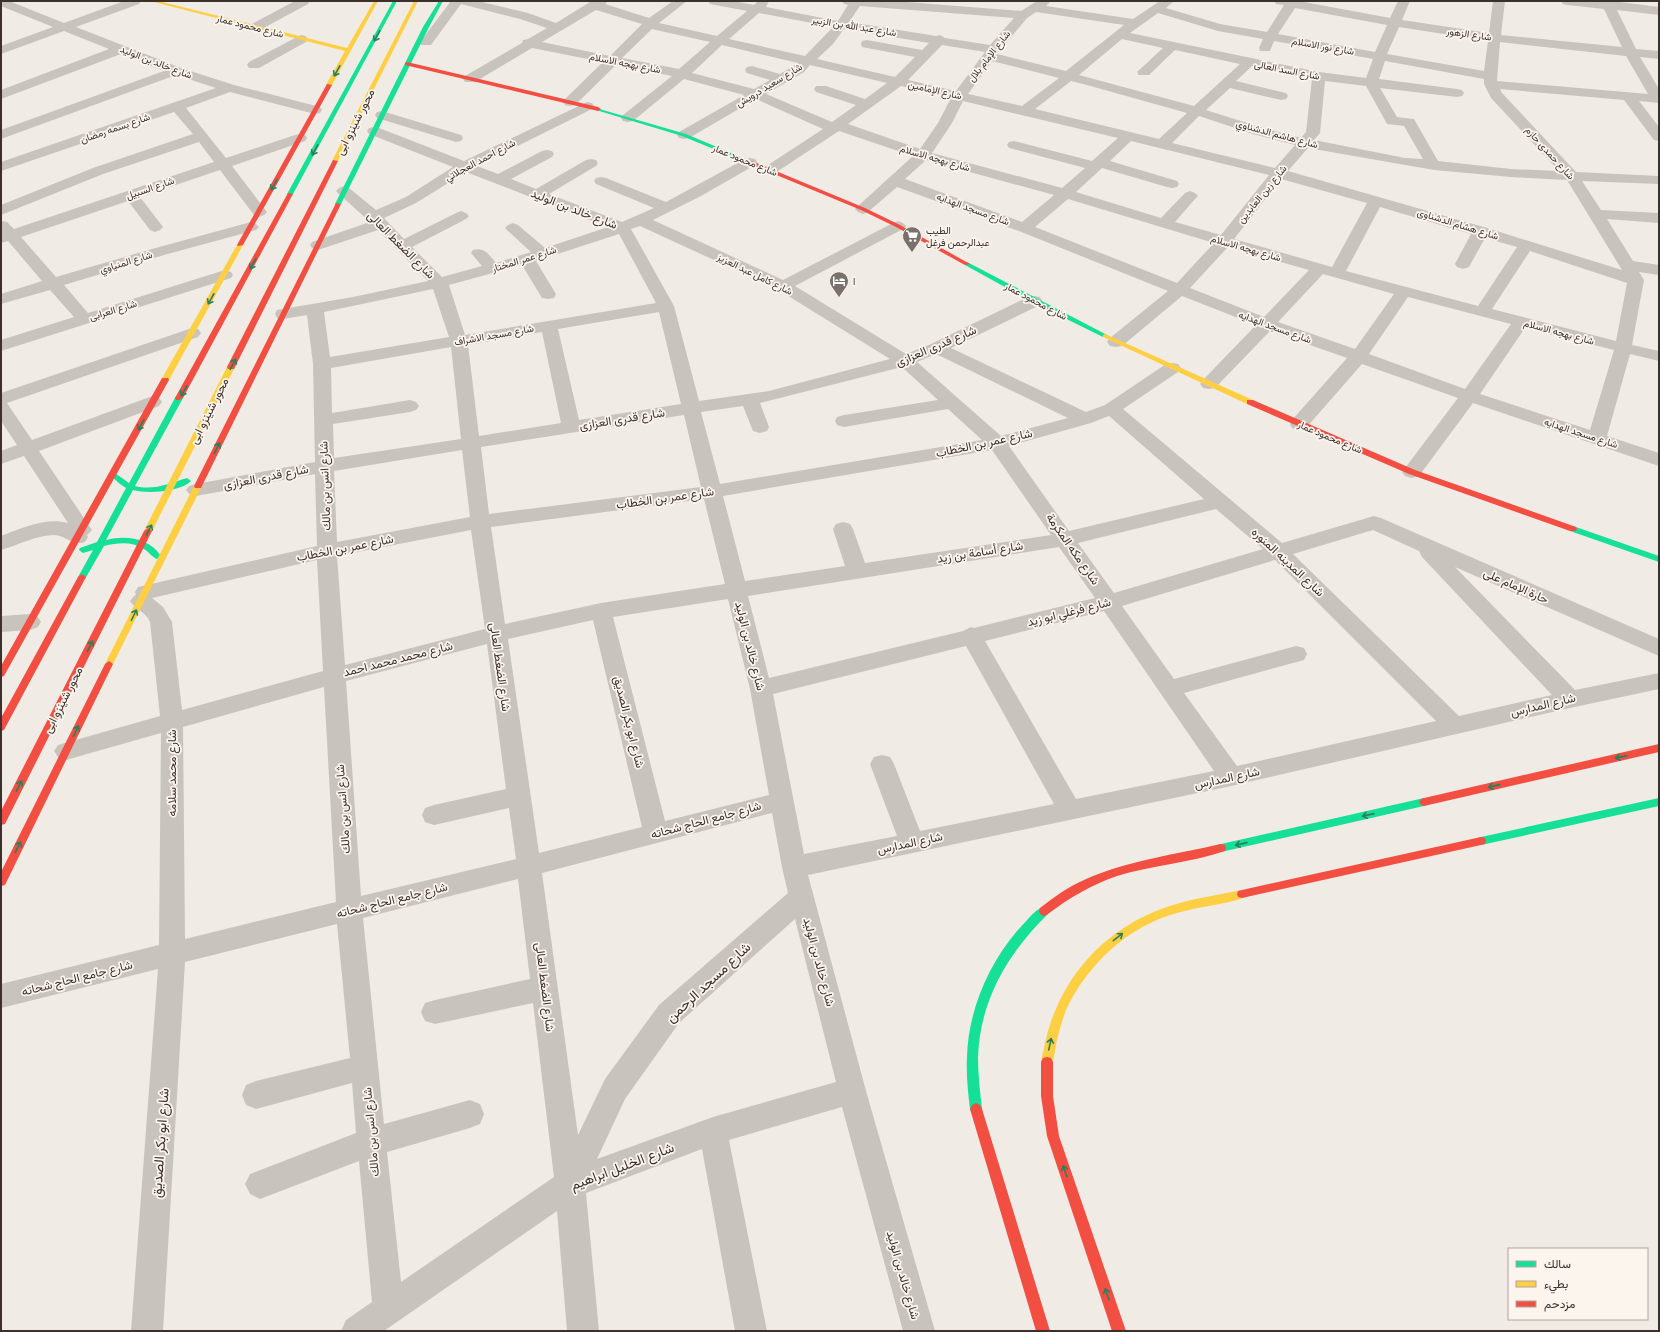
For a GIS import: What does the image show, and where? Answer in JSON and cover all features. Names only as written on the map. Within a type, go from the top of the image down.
[{"type":"street","points":[[1,50],[135,1]]},
{"type":"street","name":"شارع محمود عمار","points":[[154,1],[254,28],[348,50]]},
{"type":"street","points":[[254,28],[302,1]]},
{"type":"street","points":[[1,674],[225,275],[376,1]]},
{"type":"street","name":"محور شينزو ابى","points":[[1,727],[395,1]]},
{"type":"street","name":"محور شينزو ابى","points":[[1,821],[416,1]]},
{"type":"street","points":[[1,882],[407,64],[441,1]]},
{"type":"street","points":[[426,42],[458,1]]},
{"type":"street","points":[[463,1],[490,7],[557,27]]},
{"type":"street","points":[[490,7],[503,1]]},
{"type":"street","points":[[570,102],[650,24],[681,1]]},
{"type":"street","name":"شارع عبد الله بن الزبير","points":[[714,1],[760,5],[841,25],[940,39],[991,53]]},
{"type":"street","points":[[852,1],[890,4],[1034,8],[1087,21],[1135,23]]},
{"type":"street","name":"شارع سعيد درويش","points":[[684,135],[799,69],[841,25],[852,1]]},
{"type":"street","points":[[1025,111],[1119,35],[1168,1]]},
{"type":"street","points":[[1404,1],[1380,56],[1371,83],[1392,121],[1409,122],[1434,166]]},
{"type":"street","points":[[1491,80],[1499,1]]},
{"type":"street","points":[[1567,1],[1607,4],[1659,11]]},
{"type":"street","name":"شارع خالد بن الوليد","points":[[1,2],[66,26],[176,71],[229,88],[315,110]]},
{"type":"street","points":[[1162,144],[1227,83],[1253,63],[1270,37],[1288,2]]},
{"type":"street","name":"شارع الزهور","points":[[1288,2],[1395,23],[1495,38],[1632,54],[1659,55]]},
{"type":"street","points":[[470,79],[528,43],[598,3]]},
{"type":"street","name":"شارع الإمامين","points":[[598,3],[644,19],[650,24],[1025,111],[1278,173]]},
{"type":"street","points":[[883,16],[890,4]]},
{"type":"street","points":[[1607,4],[1632,54],[1658,99]]},
{"type":"street","points":[[628,118],[722,40],[760,5]]},
{"type":"street","name":"شارع الإمام بلال","points":[[863,209],[924,155],[945,123],[959,96],[991,53],[1034,8]]},
{"type":"street","points":[[1,16],[20,9]]},
{"type":"street","name":"شارع نور الاسلام","points":[[1157,9],[1218,27],[1380,56],[1491,80],[1658,99]]},
{"type":"street","name":"شارع السد العالى","points":[[1119,35],[1319,76],[1457,93]]},
{"type":"street","points":[[254,65],[302,39]]},
{"type":"street","points":[[770,170],[835,127],[898,82],[940,39]]},
{"type":"street","name":"شارع بهجه الاسلام","points":[[528,43],[682,74],[754,94],[835,127],[924,155],[1065,194],[1224,242],[1404,292],[1659,356]]},
{"type":"street","points":[[867,44],[925,55]]},
{"type":"street","points":[[1144,72],[1172,46]]},
{"type":"street","points":[[1,95],[122,49]]},
{"type":"street","name":"شارع هاشم الدشناوي","points":[[991,53],[1068,76],[1197,111],[1258,131],[1305,143],[1434,166],[1511,173],[1659,180]]},
{"type":"street","name":"شارع محمود عمار","points":[[407,64],[586,106],[684,135],[863,209],[898,226],[1034,301],[1116,342],[1299,424],[1412,472],[1659,559]]},
{"type":"street","points":[[752,70],[782,79]]},
{"type":"street","points":[[1,135],[176,71]]},
{"type":"street","name":"شارع زين العابدين","points":[[1116,342],[1179,290],[1224,242],[1278,173],[1313,133],[1315,127],[1319,76]]},
{"type":"street","name":"شارع حمدى حازم","points":[[1491,80],[1496,95],[1572,176],[1636,280]]},
{"type":"street","points":[[1227,83],[1282,96]]},
{"type":"street","name":"شارع بسمه رمضان","points":[[1,167],[178,107],[229,88]]},
{"type":"street","points":[[821,89],[866,104]]},
{"type":"street","points":[[1628,96],[1659,137]]},
{"type":"street","name":"شارع احمد العجلاتي","points":[[377,221],[465,166],[586,106]]},
{"type":"street","points":[[178,107],[260,212]]},
{"type":"street","points":[[378,123],[456,138]]},
{"type":"street","name":"شارع خالد بن الوليد","points":[[378,123],[465,166],[499,180],[537,195],[632,224],[666,306],[761,689],[794,867],[852,1091],[919,1331]]},
{"type":"street","points":[[1,210],[98,171],[202,136]]},
{"type":"street","points":[[1024,228],[1065,194],[1128,136]]},
{"type":"street","name":"شارع السبيل","points":[[6,237],[300,138]]},
{"type":"street","points":[[1014,144],[1172,184]]},
{"type":"street","points":[[499,180],[547,154]]},
{"type":"street","name":"شارع عمر المختار","points":[[283,314],[440,284],[535,256],[632,224],[703,189],[750,162]]},
{"type":"street","points":[[537,195],[591,163]]},
{"type":"street","name":"شارع هشام الدشناوى","points":[[1278,173],[1526,244],[1636,280]]},
{"type":"street","points":[[601,181],[666,208]]},
{"type":"street","name":"شارع مسجد الهدايه","points":[[895,181],[1024,228],[1266,324],[1469,396],[1659,460]]},
{"type":"street","name":"شارع الضغط العالى","points":[[344,191],[377,221],[440,284],[459,341],[480,522],[529,866],[570,1184],[583,1331]]},
{"type":"street","points":[[131,194],[155,227]]},
{"type":"street","points":[[1164,224],[1190,196]]},
{"type":"street","points":[[1337,273],[1376,200]]},
{"type":"street","points":[[1595,214],[1659,218]]},
{"type":"street","points":[[402,246],[461,216]]},
{"type":"street","points":[[318,245],[377,221]]},
{"type":"street","points":[[1,223],[6,237],[54,283],[84,319]]},
{"type":"street","name":"شارع كامل عبد العزيز","points":[[632,224],[783,286],[905,361]]},
{"type":"street","points":[[783,286],[898,226]]},
{"type":"street","name":"شارع المنياوي","points":[[1,299],[158,252],[251,227]]},
{"type":"street","points":[[513,228],[535,256],[548,294]]},
{"type":"street","points":[[1463,264],[1481,231]]},
{"type":"street","points":[[1482,312],[1526,244]]},
{"type":"street","points":[[479,253],[493,269]]},
{"type":"street","points":[[1628,265],[1659,270]]},
{"type":"street","points":[[1209,384],[1319,268]]},
{"type":"street","name":"شارع العرابى","points":[[1,346],[225,275]]},
{"type":"street","points":[[1597,439],[1623,348],[1636,280]]},
{"type":"street","points":[[1299,424],[1358,357],[1404,292]]},
{"type":"street","name":"شارع قدرى العزازى","points":[[196,490],[325,466],[769,396],[905,361],[937,348],[1034,301]]},
{"type":"street","name":"شارع مسجد الاشراف","points":[[322,364],[666,306]]},
{"type":"street","name":"شارع انس بن مالك","points":[[315,309],[322,364],[327,551],[349,910],[371,1142],[375,1322]]},
{"type":"street","points":[[1412,472],[1469,396],[1521,322]]},
{"type":"street","points":[[549,326],[570,427]]},
{"type":"street","points":[[1,399],[192,333]]},
{"type":"street","points":[[937,348],[1085,419]]},
{"type":"street","name":"شارع مكه المكرمة","points":[[905,361],[997,443],[1066,539],[1231,777]]},
{"type":"street","name":"شارع عمر بن الخطاب","points":[[143,597],[327,551],[480,522],[712,492],[997,443],[1085,419],[1112,409],[1172,368]]},
{"type":"street","points":[[750,399],[760,427]]},
{"type":"street","points":[[1,458],[153,402]]},
{"type":"street","points":[[844,421],[952,403]]},
{"type":"street","points":[[324,420],[410,406]]},
{"type":"street","points":[[1,407],[80,534]]},
{"type":"street","name":"شارع المدينه المنوره","points":[[1112,409],[1278,551],[1455,726]]},
{"type":"street","points":[[114,474],[122,484],[130,488],[151,490],[174,486],[185,482],[202,471],[209,464]]},
{"type":"street","name":"شارع أسامة بن زيد","points":[[736,589],[1066,539],[1221,501]]},
{"type":"street","name":"شارع فرغلي ابو زيد","points":[[761,689],[971,635],[1110,602],[1374,523]]},
{"type":"street","name":"حارة الإمام على","points":[[1374,523],[1659,648]]},
{"type":"street","points":[[1,543],[54,527],[68,529],[80,534]]},
{"type":"street","points":[[843,529],[858,571]]},
{"type":"street","points":[[63,564],[76,554],[92,546],[104,542],[127,540],[147,545],[154,550],[158,557],[159,564]]},
{"type":"street","points":[[1421,544],[1570,699]]},
{"type":"street","name":"شارع محمد محمد احمد","points":[[66,751],[335,676],[496,634],[601,611],[736,589]]},
{"type":"street","name":"شارع محمد سلامه","points":[[143,597],[150,607],[158,614],[161,622],[172,722],[172,955]]},
{"type":"street","name":"شارع ابو بكر الصديق","points":[[601,611],[656,833]]},
{"type":"street","points":[[1,624],[28,626]]},
{"type":"street","points":[[1,637],[28,626]]},
{"type":"street","points":[[971,635],[1070,810]]},
{"type":"street","points":[[1170,688],[1296,654]]},
{"type":"street","name":"شارع المدارس","points":[[794,867],[1231,777],[1570,699],[1659,681]]},
{"type":"street","points":[[1043,1331],[977,1116],[973,1080],[973,1047],[977,1022],[987,987],[1001,960],[1014,942],[1039,914],[1062,897],[1088,883],[1117,872],[1659,748]]},
{"type":"street","points":[[882,764],[912,843]]},
{"type":"street","points":[[434,815],[519,796]]},
{"type":"street","name":"شارع جامع الحاج شحاته","points":[[1,996],[529,866],[782,801]]},
{"type":"street","points":[[1119,1331],[1053,1136],[1047,1104],[1046,1073],[1050,1044],[1057,1017],[1069,992],[1083,970],[1102,950],[1123,933],[1147,920],[1172,910],[1659,802]]},
{"type":"street","name":"شارع مسجد الرحمن","points":[[570,1184],[615,1089],[670,1014],[802,896]]},
{"type":"street","name":"شارع ابو بكر الصديق","points":[[147,1331],[172,955]]},
{"type":"street","points":[[435,1012],[545,988]]},
{"type":"street","points":[[256,1095],[364,1067]]},
{"type":"street","name":"شارع الخليل ابراهيم","points":[[375,1322],[570,1184],[713,1131],[852,1091]]},
{"type":"street","points":[[260,1184],[371,1142],[470,1114]]},
{"type":"street","points":[[713,1131],[752,1331]]},
{"type":"traffic: fast","points":[[290,194],[395,1]]},
{"type":"traffic: fast","points":[[338,204],[426,27],[441,1]]},
{"type":"traffic: fast","points":[[598,109],[684,135],[752,163]]},
{"type":"traffic: fast","points":[[967,264],[1034,301],[1105,336]]},
{"type":"traffic: fast","points":[[82,577],[179,398]]},
{"type":"traffic: fast","points":[[115,476],[122,483],[131,487],[149,490],[178,485],[187,481]]},
{"type":"traffic: fast","points":[[1573,529],[1659,559]]},
{"type":"traffic: fast","points":[[83,550],[103,543],[122,540],[141,544],[149,548],[157,556]]},
{"type":"traffic: fast","points":[[1221,848],[1424,802]]},
{"type":"traffic: fast","points":[[1481,841],[1659,802]]},
{"type":"traffic: fast","points":[[976,1109],[972,1056],[980,1009],[995,972],[1005,955],[1030,924],[1044,911]]},
{"type":"traffic: slow","points":[[152,1],[348,50]]},
{"type":"traffic: slow","points":[[329,85],[376,1]]},
{"type":"traffic: slow","points":[[335,161],[416,1]]},
{"type":"traffic: slow","points":[[165,380],[240,245]]},
{"type":"traffic: slow","points":[[1105,336],[1250,402]]},
{"type":"traffic: slow","points":[[148,531],[231,367]]},
{"type":"traffic: slow","points":[[109,664],[198,486]]},
{"type":"traffic: slow","points":[[1047,1062],[1052,1035],[1060,1010],[1086,967],[1104,949],[1124,933],[1146,920],[1171,910],[1242,894]]},
{"type":"traffic: jam","points":[[407,64],[598,109]]},
{"type":"traffic: jam","points":[[240,245],[329,85]]},
{"type":"traffic: jam","points":[[231,367],[335,161]]},
{"type":"traffic: jam","points":[[752,163],[863,209],[898,226],[967,264]]},
{"type":"traffic: jam","points":[[179,398],[290,194]]},
{"type":"traffic: jam","points":[[198,486],[338,204]]},
{"type":"traffic: jam","points":[[1,674],[165,380]]},
{"type":"traffic: jam","points":[[1250,402],[1412,472],[1573,529]]},
{"type":"traffic: jam","points":[[1,821],[148,531]]},
{"type":"traffic: jam","points":[[1,727],[82,577]]},
{"type":"traffic: jam","points":[[1,882],[109,664]]},
{"type":"traffic: jam","points":[[1424,802],[1659,748]]},
{"type":"traffic: jam","points":[[1242,894],[1481,841]]},
{"type":"traffic: jam","points":[[1044,911],[1064,896],[1088,883],[1117,872],[1221,848]]},
{"type":"traffic: jam","points":[[1047,1062],[1047,1096],[1053,1136],[1119,1331]]},
{"type":"traffic: jam","points":[[976,1109],[1043,1331]]},
{"type":"place","name":"الطيب عبدالرحمن فرغل","points":[[912,253]]},
{"type":"place","name":"ا","points":[[839,298]]}]
